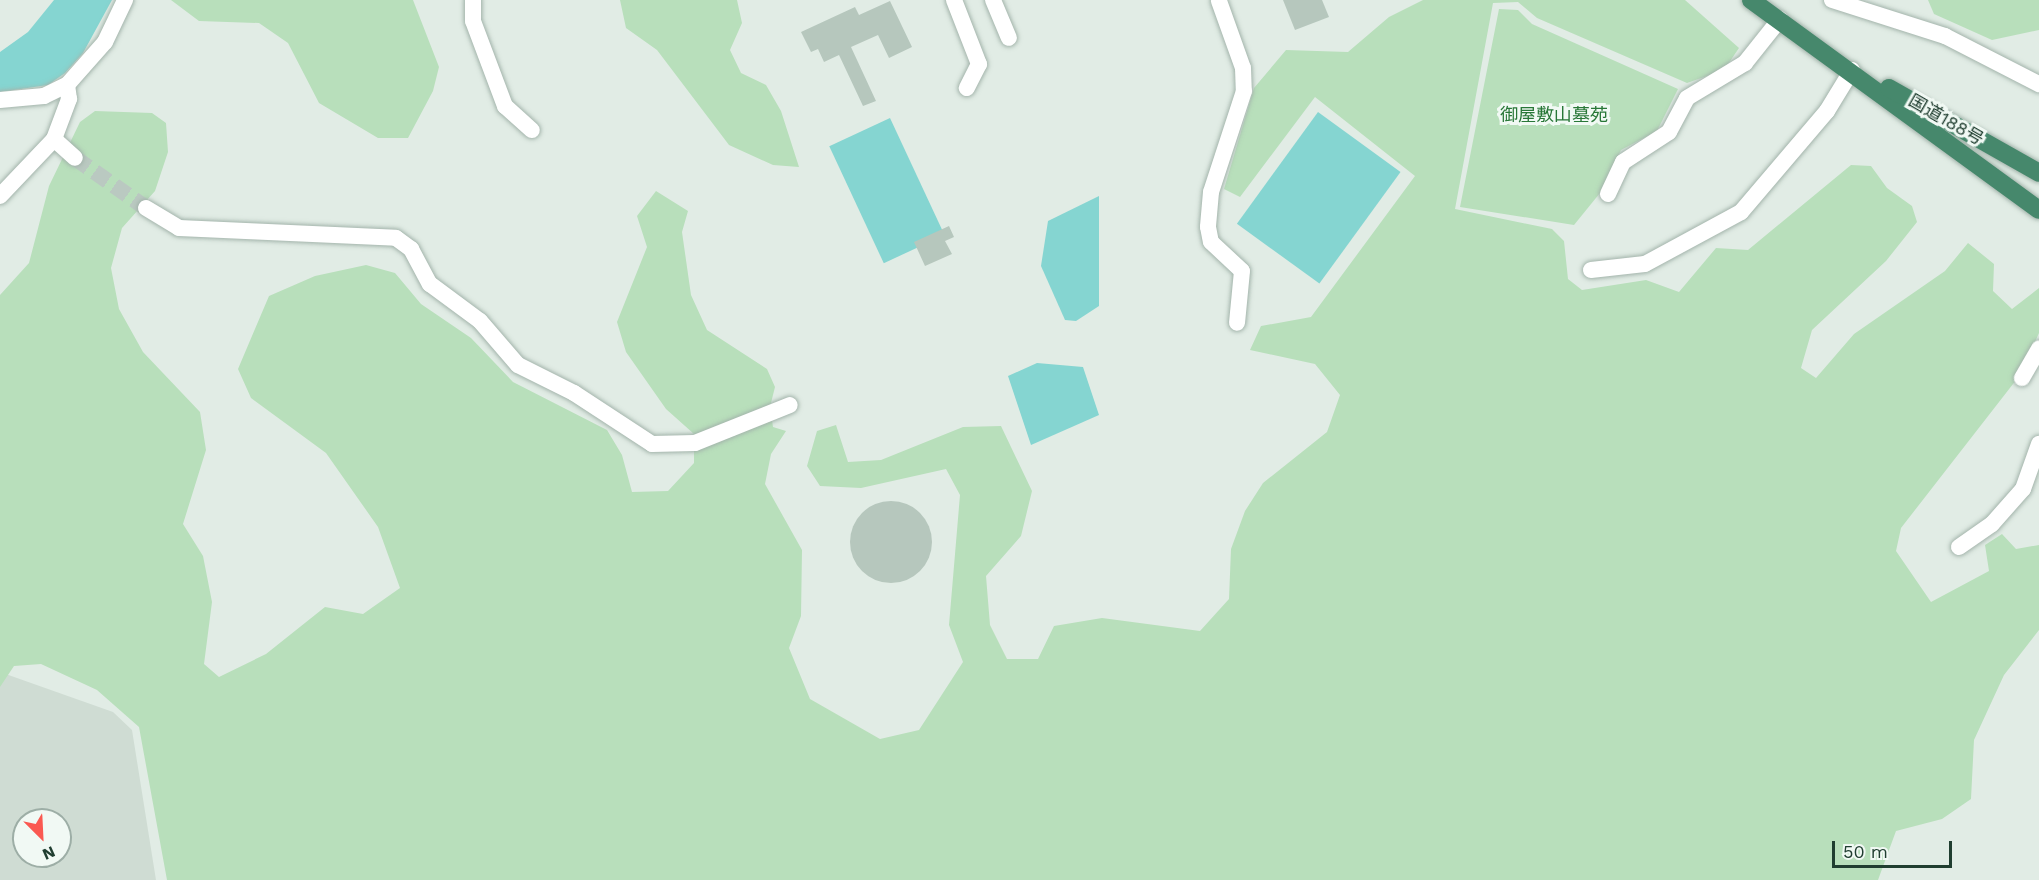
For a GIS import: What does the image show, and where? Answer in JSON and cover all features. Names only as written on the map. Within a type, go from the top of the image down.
[{"type":"highway","name":"国道188号","points":[[1751,0],[1852,70],[2039,217]]},
{"type":"highway","name":"国道188号","points":[[1852,70],[2039,173]]},
{"type":"highway","name":"国道188号","points":[[1974,165],[2039,210]]},
{"type":"street","points":[[0,100],[44,96],[67,85],[105,42],[125,0]]},
{"type":"street","points":[[473,0],[473,21],[505,106],[532,130]]},
{"type":"street","points":[[954,0],[979,64],[967,88]]},
{"type":"street","points":[[993,0],[1009,38]]},
{"type":"street","points":[[1832,0],[1945,36],[2039,84]]},
{"type":"street","points":[[1220,1],[1243,68],[1244,91],[1217,170],[1208,227],[1211,242],[1242,271],[1237,323]]},
{"type":"street","points":[[1608,194],[1623,162],[1669,132],[1687,98],[1745,63],[1780,19]]},
{"type":"street","points":[[1591,270],[1645,264],[1741,212],[1827,111],[1852,70]]},
{"type":"street","points":[[0,196],[54,138],[69,99],[67,85]]},
{"type":"street","points":[[54,138],[75,158]]},
{"type":"street","points":[[146,208],[179,228],[396,238],[411,249],[430,284],[480,321],[518,364],[574,393],[652,444],[695,444],[790,405]]},
{"type":"street","points":[[2022,378],[2039,348]]},
{"type":"street","points":[[1959,547],[1992,524],[2023,489],[2039,444]]},
{"type":"shaded area","points":[[0,672],[113,712],[132,730],[156,880],[0,880]]},
{"type":"green space","points":[[171,0],[413,0],[439,67],[433,91],[408,138],[378,138],[319,103],[288,43],[259,23],[199,21]]},
{"type":"green space","points":[[620,0],[737,0],[742,23],[730,50],[741,73],[766,85],[781,111],[799,167],[773,165],[729,145],[657,50],[626,28]]},
{"type":"green space","points":[[1423,0],[1685,0],[1739,48],[1724,70],[1687,83],[1537,18],[1518,2],[1493,3],[1455,209],[1552,229],[1564,241],[1568,279],[1582,290],[1646,280],[1679,292],[1716,248],[1748,250],[1851,165],[1871,166],[1887,188],[1912,206],[1917,222],[1886,261],[1812,330],[1801,368],[1816,378],[1854,334],[1945,271],[1968,243],[1994,264],[1993,291],[2012,309],[2039,288],[2039,333],[2020,375],[1901,528],[1896,551],[1931,602],[1989,571],[1985,545],[2002,534],[2016,549],[2039,545],[2039,630],[2004,675],[1974,740],[1971,799],[1942,819],[1896,831],[1878,880],[167,880],[139,727],[97,690],[41,664],[14,666],[0,687],[0,295],[29,263],[49,186],[80,122],[95,111],[152,113],[166,123],[168,152],[155,191],[122,228],[111,268],[119,309],[143,352],[200,412],[206,450],[183,524],[203,556],[212,602],[204,664],[219,677],[266,654],[325,607],[363,614],[400,588],[378,527],[326,453],[251,398],[238,369],[269,296],[315,276],[366,265],[395,273],[421,304],[471,338],[513,382],[607,430],[622,455],[632,492],[668,491],[694,463],[694,434],[666,409],[626,352],[617,322],[647,247],[637,216],[656,191],[688,211],[682,232],[691,295],[707,330],[767,369],[775,387],[770,407],[773,427],[786,431],[771,454],[765,484],[802,550],[801,616],[789,648],[810,699],[880,739],[919,730],[963,662],[949,625],[960,495],[946,469],[861,488],[820,486],[807,466],[817,431],[836,425],[848,462],[881,460],[963,427],[1001,426],[1032,491],[1021,536],[986,576],[990,625],[1007,659],[1038,659],[1054,626],[1102,618],[1200,631],[1229,599],[1231,549],[1245,511],[1263,483],[1327,432],[1340,395],[1315,364],[1250,350],[1261,326],[1311,317],[1415,176],[1315,97],[1240,197],[1224,189],[1254,88],[1286,50],[1348,52],[1389,17]]},
{"type":"green space","points":[[1928,0],[2039,0],[2039,30],[1992,40],[1934,14]]},
{"type":"green space","name":"御屋敷山墓苑","points":[[1499,9],[1518,10],[1532,24],[1678,89],[1657,131],[1621,150],[1600,193],[1574,225],[1460,207]]},
{"type":"water","points":[[54,0],[112,0],[83,53],[65,73],[48,85],[0,92],[0,52],[28,32]]},
{"type":"water","points":[[1318,112],[1401,172],[1319,284],[1237,224]]},
{"type":"water","points":[[890,118],[945,235],[884,263],[829,146]]},
{"type":"water","points":[[1099,196],[1099,306],[1076,321],[1065,320],[1041,266],[1048,221]]},
{"type":"water","points":[[1037,363],[1083,367],[1099,415],[1031,445],[1008,376]]},
{"type":"building","points":[[1283,0],[1322,0],[1329,17],[1295,30]]},
{"type":"building","points":[[890,1],[912,47],[889,58],[878,35],[851,47],[876,101],[863,106],[839,55],[824,62],[818,49],[811,52],[801,32],[855,7],[859,15]]},
{"type":"building","points":[[949,226],[954,237],[945,241],[952,254],[925,266],[914,242]]},
{"type":"building","points":[[883,501],[899,501],[914,508],[925,519],[932,534],[929,558],[920,571],[899,583],[883,583],[868,576],[857,565],[850,550],[850,534],[857,519],[868,508]]},
{"type":"tunnel","points":[[75,158],[146,208]]}]
